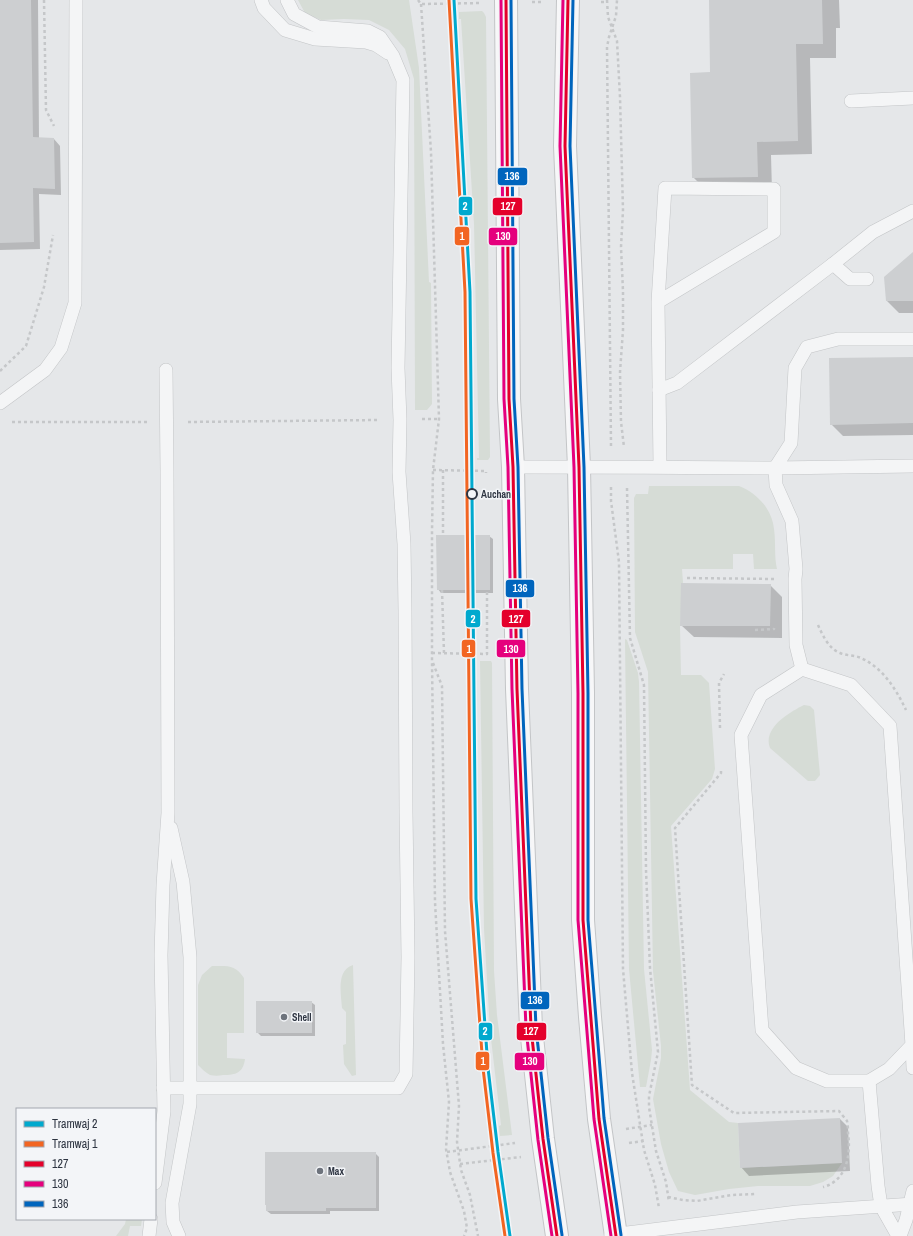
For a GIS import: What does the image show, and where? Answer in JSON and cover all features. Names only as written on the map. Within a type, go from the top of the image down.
[{"type":"main road","points":[[568,0],[565,146],[579,467],[583,694],[583,920],[599,1119],[612,1236]]},
{"type":"main road","points":[[496,1],[509,399],[513,467],[516,689],[530,1028],[544,1146],[557,1236]]},
{"type":"lane","points":[[0,403],[45,370],[61,348],[75,303],[76,0]]},
{"type":"lane","points":[[261,0],[264,8],[285,30],[315,39],[366,42],[376,45],[393,56]]},
{"type":"lane","points":[[163,1088],[398,1088],[406,1074],[408,882],[404,544],[399,472],[400,420],[398,368],[403,80],[393,56],[380,37],[368,31],[318,27],[294,14],[287,0]]},
{"type":"lane","points":[[851,101],[913,98]]},
{"type":"lane","points":[[658,302],[774,232],[774,189],[665,188],[658,302],[660,466]]},
{"type":"lane","points":[[658,390],[677,383],[873,232],[913,212]]},
{"type":"lane","points":[[833,264],[850,279],[868,279]]},
{"type":"lane","points":[[802,669],[796,645],[796,569],[792,521],[776,484],[775,468],[791,443],[795,368],[807,347],[838,340],[913,340]]},
{"type":"lane","points":[[156,1175],[163,1120],[161,947],[163,885],[168,812],[166,370]]},
{"type":"lane","points":[[513,467],[626,468],[660,466],[775,468],[913,466]]},
{"type":"lane","points":[[802,669],[851,685],[890,726],[913,1068]]},
{"type":"lane","points":[[802,669],[761,695],[741,735],[762,1030],[796,1068],[827,1081],[869,1081],[889,1069],[912,1045]]},
{"type":"lane","points":[[168,812],[183,882],[190,957],[190,1104],[172,1203],[173,1222],[175,1230],[179,1236]]},
{"type":"lane","points":[[869,1081],[878,1186],[882,1206],[899,1236]]},
{"type":"lane","points":[[899,1236],[912,1204],[913,1191]]},
{"type":"lane","points":[[612,1236],[758,1217],[912,1204]]},
{"type":"lane","points":[[149,1236],[151,1220]]},
{"type":"path","points":[[44,0],[46,110],[56,130]]},
{"type":"path","points":[[418,0],[421,4],[431,152],[439,419],[433,470],[432,661],[435,902],[443,1044],[449,1102],[446,1152],[450,1172],[464,1210],[467,1228],[464,1236]]},
{"type":"path","points":[[617,0],[616,16],[607,47],[607,82],[611,501],[619,562],[623,969],[632,1073],[643,1141],[658,1196]]},
{"type":"path","points":[[421,4],[496,1]]},
{"type":"path","points":[[601,2],[607,1],[608,17],[616,37],[617,46],[622,210],[621,247],[623,330],[620,372],[621,422],[626,468],[630,638],[644,685],[646,870],[650,968],[658,1052],[649,1096],[649,1107],[656,1151],[669,1202]]},
{"type":"path","points":[[532,2],[542,2]]},
{"type":"path","points":[[0,371],[26,346],[44,287],[52,236]]},
{"type":"path","points":[[8,421],[167,422],[439,419]]},
{"type":"path","points":[[433,470],[486,471],[486,477]]},
{"type":"path","points":[[443,470],[443,534]]},
{"type":"path","points":[[686,578],[774,579],[774,586]]},
{"type":"path","points":[[442,590],[444,653]]},
{"type":"path","points":[[432,653],[487,654],[487,590]]},
{"type":"path","points":[[817,619],[827,643],[840,653],[861,657],[883,672],[900,698],[907,712]]},
{"type":"path","points":[[755,630],[774,629],[774,621]]},
{"type":"path","points":[[432,661],[442,686],[445,931],[459,1106],[457,1136],[458,1150],[462,1176],[472,1202],[478,1236]]},
{"type":"path","points":[[719,735],[719,683],[724,674]]},
{"type":"path","points":[[720,765],[721,773],[675,828],[692,1085],[734,1113],[839,1111],[847,1122],[850,1145],[846,1167],[841,1176],[827,1186],[820,1188]]},
{"type":"path","points":[[626,1129],[652,1125]]},
{"type":"path","points":[[629,1143],[643,1141]]},
{"type":"path","points":[[446,1152],[515,1143]]},
{"type":"path","points":[[460,1164],[516,1157]]},
{"type":"path","points":[[668,1197],[697,1201],[731,1195],[761,1194]]},
{"type":"shaded area","points":[[298,0],[409,0],[419,68],[429,282],[431,283],[432,404],[427,410],[415,410],[414,79],[405,49],[389,30],[369,20],[321,20],[305,13]]},
{"type":"shaded area","points":[[482,11],[486,17],[490,457],[488,460],[477,460],[477,458],[479,458],[474,224],[461,19],[459,19],[459,12]]},
{"type":"shaded area","points":[[649,486],[739,486],[757,497],[767,508],[773,522],[777,569],[754,569],[753,554],[733,554],[733,569],[682,569],[683,582],[680,626],[681,675],[701,675],[709,683],[715,769],[712,779],[671,826],[690,1090],[729,1122],[738,1123],[740,1168],[842,1163],[833,1176],[823,1182],[810,1186],[758,1186],[695,1195],[678,1191],[669,1172],[661,1144],[653,1099],[661,1058],[661,1046],[653,971],[648,672],[635,632],[634,498],[636,494],[648,494]]},
{"type":"shaded area","points":[[625,639],[627,640],[638,673],[639,682],[644,969],[652,1050],[646,1087],[640,1087],[629,969]]},
{"type":"shaded area","points":[[480,661],[491,661],[492,663],[494,971],[497,1015],[512,1135],[500,1136],[499,1126],[501,1125],[490,1030],[484,929]]},
{"type":"shaded area","points":[[804,705],[810,706],[814,710],[820,775],[815,781],[808,781],[770,748],[770,734],[774,727],[785,716]]},
{"type":"shaded area","points":[[353,965],[356,1075],[352,1076],[344,1064],[343,1045],[346,1044],[346,1012],[342,1008],[341,983],[344,972]]},
{"type":"shaded area","points":[[212,966],[226,966],[234,968],[241,973],[244,978],[244,1033],[227,1033],[227,1058],[245,1059],[241,1070],[235,1074],[216,1076],[210,1075],[198,1065],[198,985],[202,975]]},
{"type":"shaded area","points":[[126,1220],[142,1220],[141,1226],[130,1226],[128,1236],[116,1236],[125,1224]]},
{"type":"building","points":[[0,0],[31,0],[33,137],[54,138],[55,189],[33,188],[34,242],[0,243]]},
{"type":"building","points":[[709,0],[822,0],[823,44],[796,44],[798,141],[757,142],[758,177],[692,178],[690,73],[710,72]]},
{"type":"building","points":[[913,252],[913,301],[886,301],[884,277]]},
{"type":"building","points":[[913,357],[913,423],[830,425],[829,358]]},
{"type":"building","points":[[436,535],[490,535],[490,590],[437,590]]},
{"type":"building","points":[[681,583],[771,584],[770,626],[680,626]]},
{"type":"building","name":"Shell","points":[[256,1001],[312,1001],[312,1033],[256,1033]]},
{"type":"building","points":[[840,1118],[842,1163],[740,1168],[738,1123]]},
{"type":"building","name":"Max","points":[[265,1152],[376,1152],[376,1208],[326,1208],[326,1211],[266,1211]]},
{"type":"tram line","name":"1","points":[[449,0],[465,292],[471,899],[483,1068],[505,1236]]},
{"type":"tram line","name":"2","points":[[454,0],[470,292],[476,899],[488,1068],[510,1236]]},
{"type":"transit line","name":"130","points":[[501,0],[504,399],[508,467],[512,689],[526,1028],[538,1140],[552,1236]]},
{"type":"transit line","name":"127","points":[[506,0],[509,399],[513,467],[517,689],[531,1028],[543,1139],[557,1236]]},
{"type":"transit line","name":"136","points":[[511,0],[514,399],[518,467],[522,689],[536,1028],[548,1138],[562,1235]]},
{"type":"transit line","name":"130","points":[[563,0],[560,146],[574,467],[578,693],[578,920],[594,1119],[611,1236]]},
{"type":"transit line","name":"127","points":[[568,0],[565,146],[579,467],[583,693],[583,920],[599,1119],[616,1236]]},
{"type":"transit line","name":"136","points":[[573,0],[570,146],[584,467],[588,693],[588,920],[604,1118],[621,1235]]},
{"type":"place","name":"Auchan","points":[[472,494]]},
{"type":"place","name":"Shell","points":[[284,1017]]},
{"type":"place","name":"Max","points":[[320,1171]]}]
